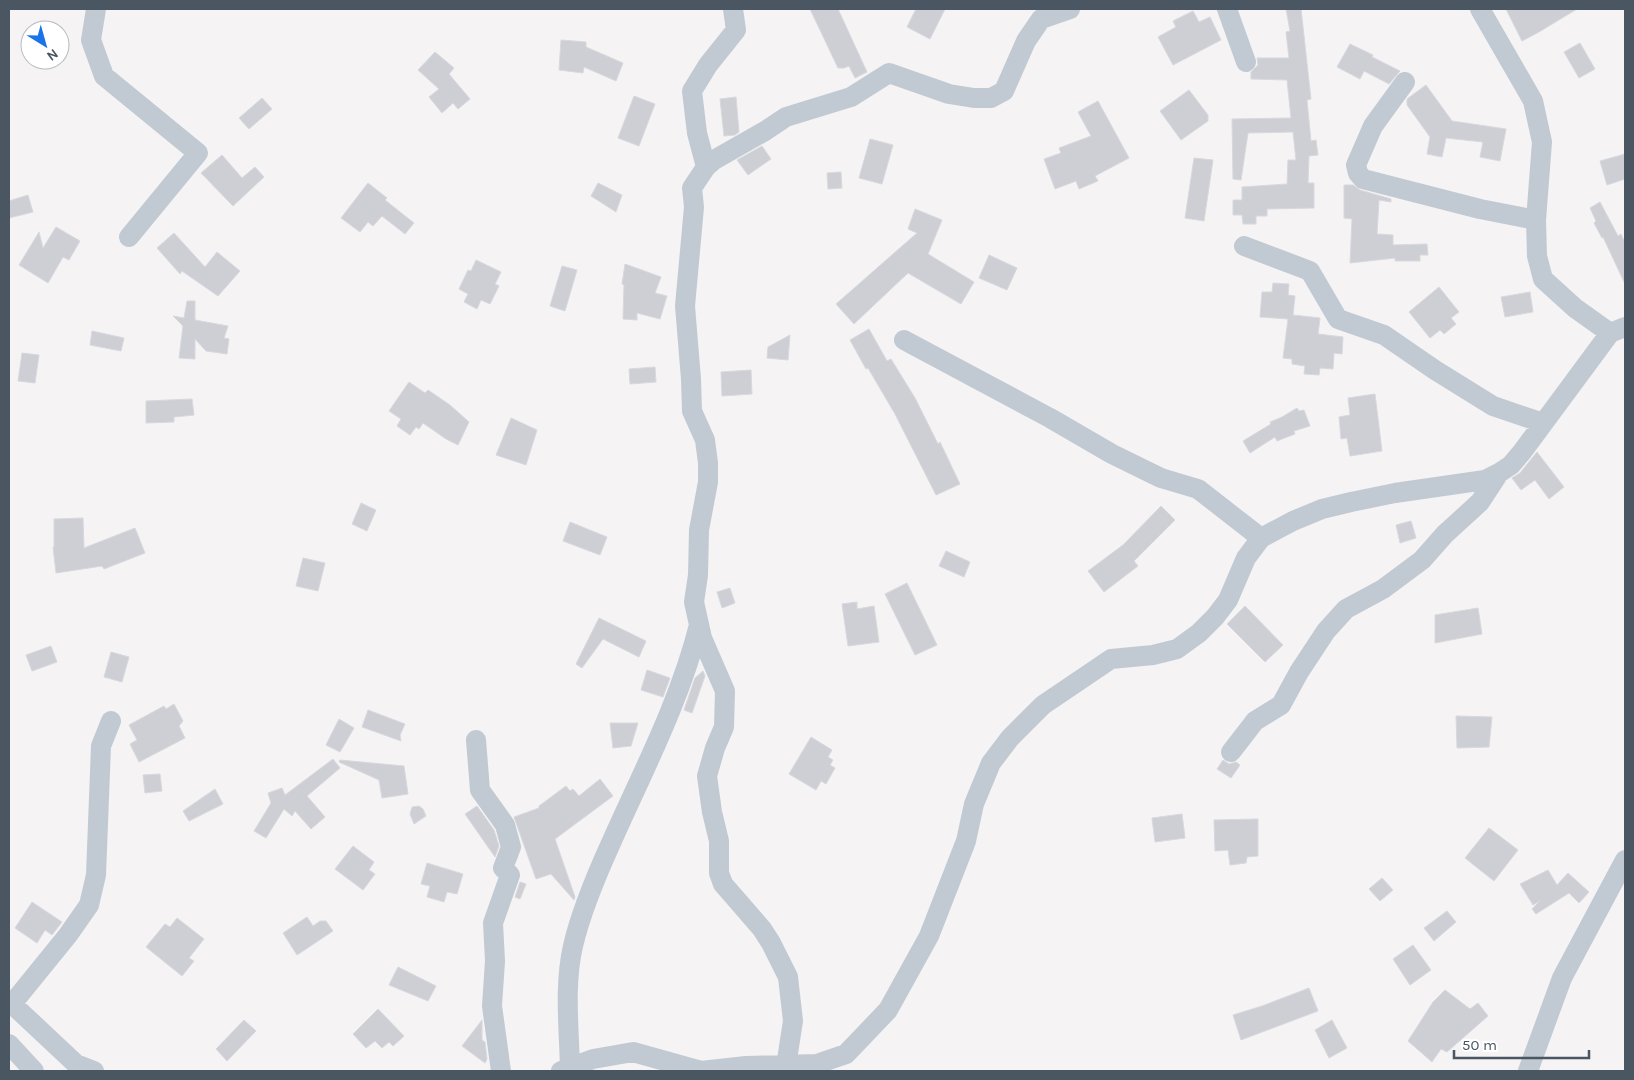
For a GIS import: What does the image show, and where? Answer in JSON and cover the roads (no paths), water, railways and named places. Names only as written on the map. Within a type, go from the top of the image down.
[{"type":"street","points":[[96,9],[91,40],[104,76],[198,153],[128,237]]},
{"type":"street","points":[[706,167],[697,133],[692,91],[708,65],[736,30],[733,9]]},
{"type":"street","points":[[786,1066],[793,1021],[788,977],[762,929],[723,884],[719,873],[719,841],[712,812],[707,776],[715,748],[724,727],[726,691],[702,638],[694,602],[698,575],[699,530],[708,482],[708,463],[706,440],[692,411],[685,306],[694,207],[692,188],[706,167],[786,117],[850,97],[889,73],[949,94],[974,98],[991,98],[1004,91],[1026,42],[1042,19],[1070,9]]},
{"type":"street","points":[[1227,9],[1246,62]]},
{"type":"street","points":[[699,625],[692,655],[656,746],[591,888],[573,947],[568,986],[565,1070],[592,1059],[633,1052],[701,1071],[817,1064],[846,1054],[888,1010],[929,936],[966,841],[974,804],[992,763],[1010,738],[1043,705],[1111,658],[1153,655],[1177,649],[1199,633],[1216,617],[1228,600],[1246,558],[1261,538],[1293,521],[1322,509],[1395,493],[1485,480],[1512,464],[1618,330],[1575,308],[1543,279],[1537,256],[1536,220],[1542,142],[1534,101],[1480,9]]},
{"type":"street","points":[[1405,82],[1373,126],[1356,165],[1358,173],[1363,179],[1480,209],[1536,220]]},
{"type":"street","points":[[1244,246],[1310,271],[1338,319],[1384,336],[1493,406],[1543,424]]},
{"type":"street","points":[[904,340],[1050,418],[1112,454],[1161,478],[1198,489],[1261,538]]},
{"type":"street","points":[[1230,752],[1255,721],[1281,705],[1299,672],[1326,631],[1346,609],[1383,589],[1422,560],[1445,534],[1480,502],[1499,473]]},
{"type":"street","points":[[94,1071],[76,1064],[12,1004],[68,935],[89,905],[96,875],[101,746],[111,720]]},
{"type":"street","points":[[476,740],[480,790],[505,825],[511,847],[503,868],[510,875],[493,923],[495,961],[492,1006],[501,1071]]},
{"type":"street","points":[[1528,1071],[1562,978],[1625,860]]},
{"type":"street","points":[[9,1044],[34,1071]]}]
